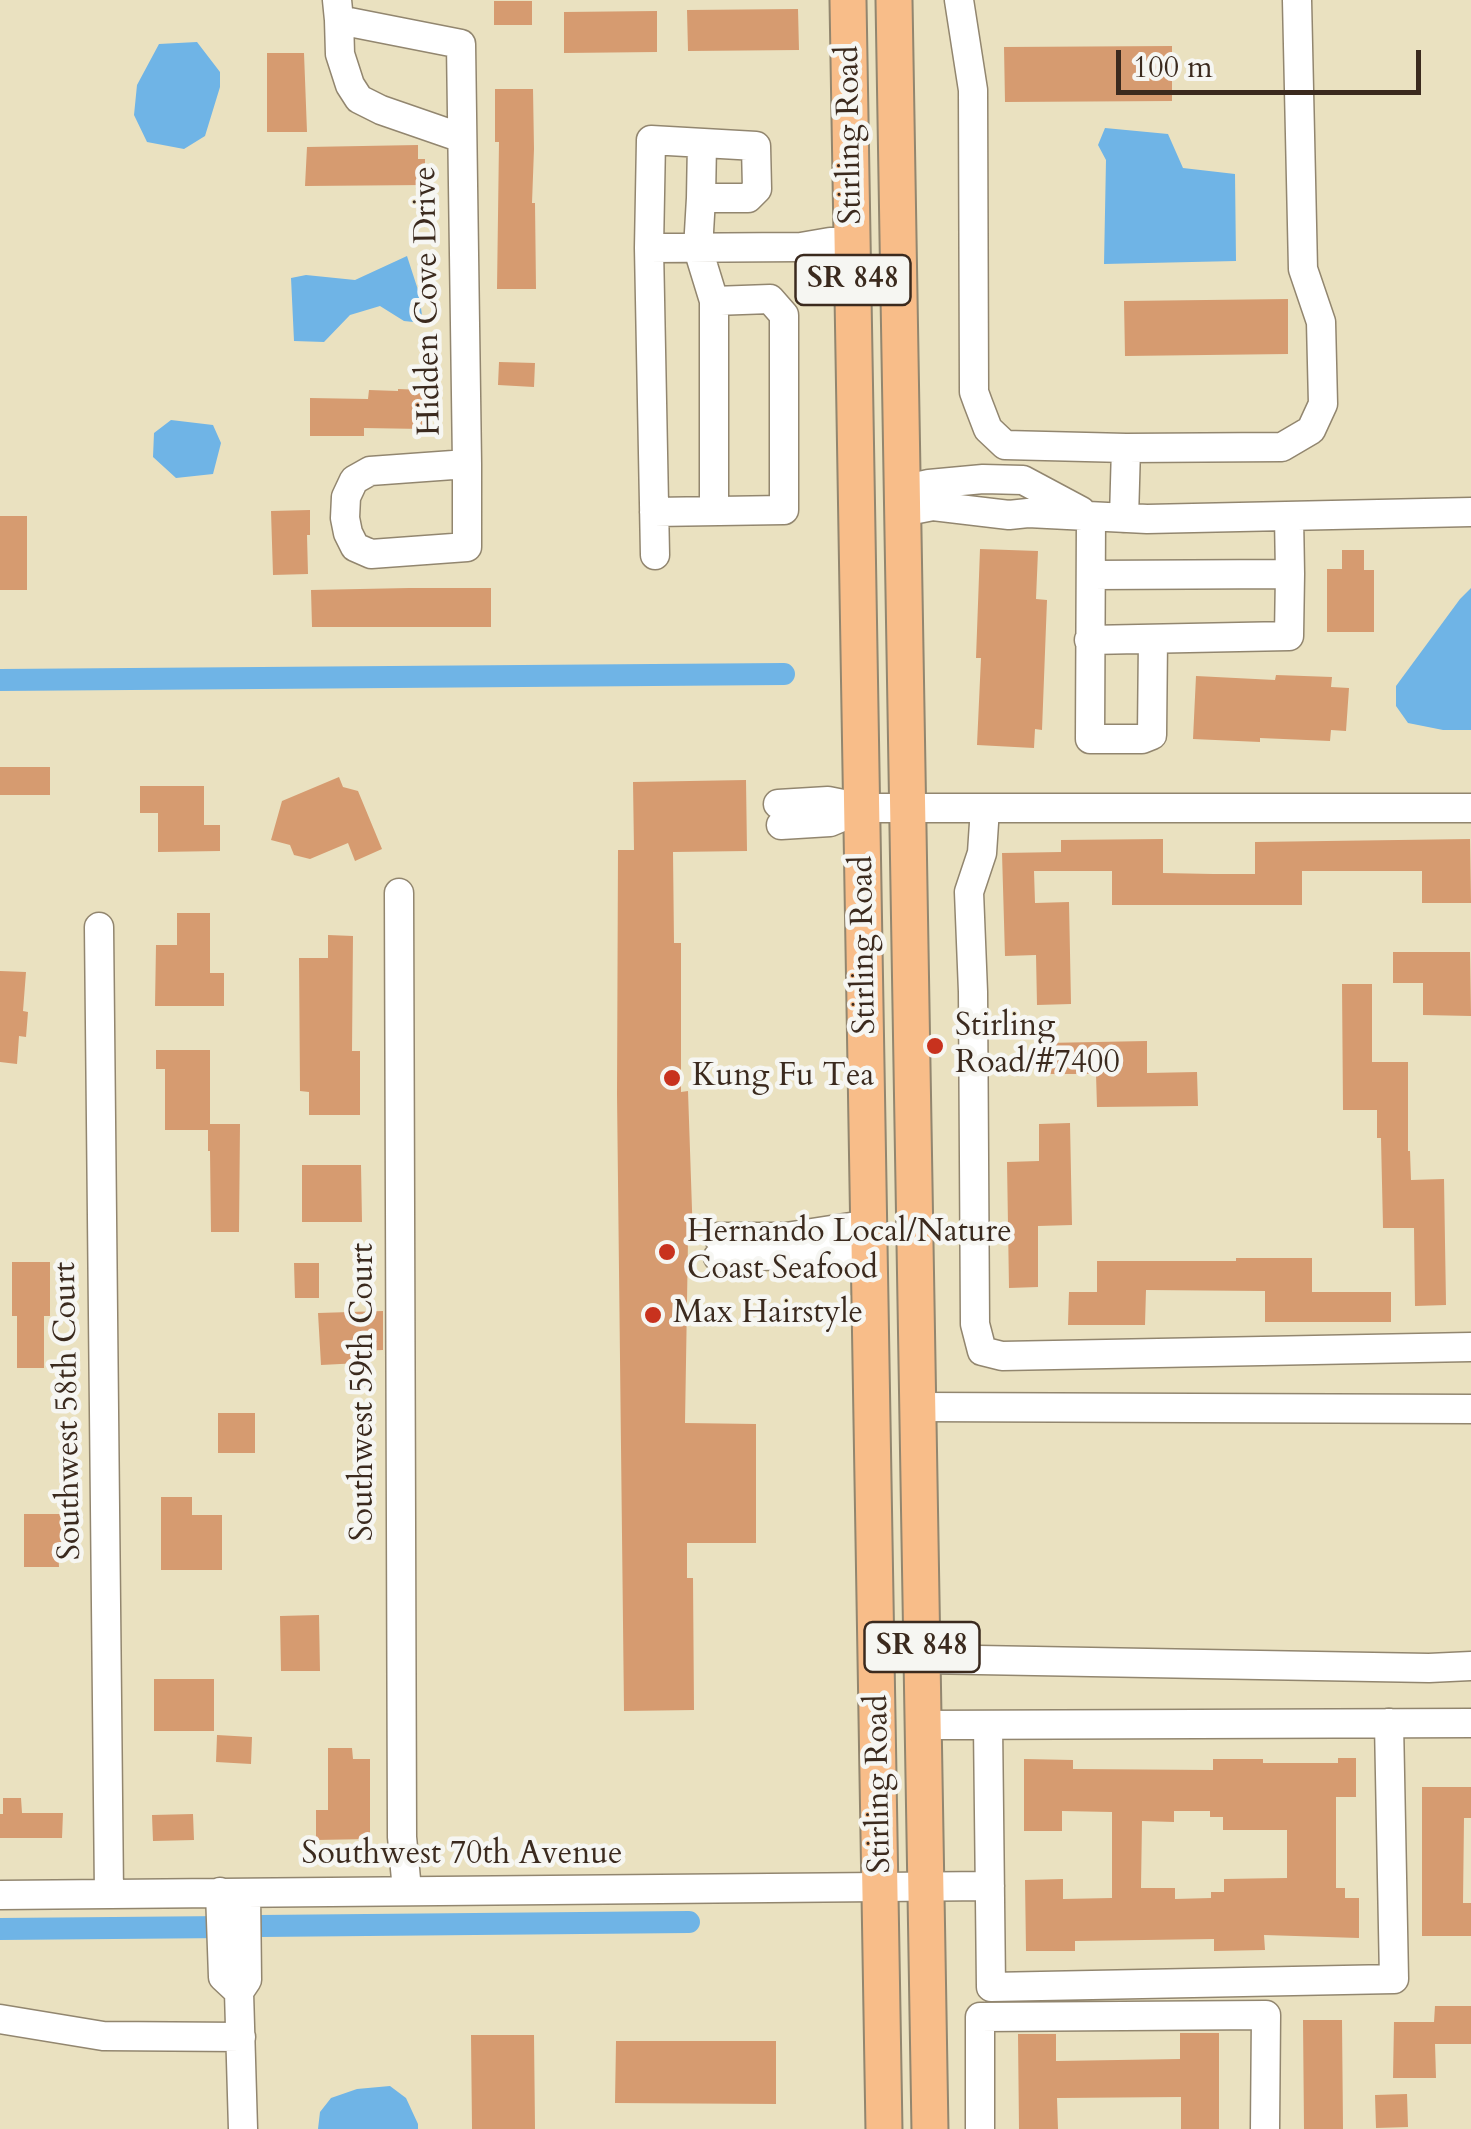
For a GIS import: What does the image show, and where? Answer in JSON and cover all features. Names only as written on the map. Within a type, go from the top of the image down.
[{"type":"main road","name":"Stirling Road","points":[[848,0],[884,2129]]},
{"type":"main road","name":"Stirling Road","points":[[894,0],[930,2129]]},
{"type":"main road","points":[[873,1406],[918,1407]]},
{"type":"street","points":[[959,0],[973,90],[974,392],[988,429],[1005,445],[1126,448],[1282,447],[1311,430],[1323,404],[1322,322],[1303,269],[1297,0]]},
{"type":"street","name":"Hidden Cove Drive","points":[[462,138],[359,98],[350,85],[340,54],[338,10],[461,44],[467,464],[467,547],[371,554],[355,547],[345,518],[346,497],[354,480],[370,471],[467,464]]},
{"type":"street","points":[[655,555],[649,248],[652,140],[756,146],[757,189],[748,198],[701,198]]},
{"type":"street","points":[[702,144],[698,249],[714,301],[714,511]]},
{"type":"street","points":[[649,248],[801,247],[853,242]]},
{"type":"street","points":[[654,512],[784,510],[784,315],[770,300],[714,301]]},
{"type":"street","points":[[1124,518],[1126,448]]},
{"type":"street","points":[[902,501],[929,484],[1024,480],[1082,516],[1091,575],[1090,739],[1142,739],[1152,735],[1153,639]]},
{"type":"street","points":[[902,501],[1009,515],[1124,518],[1471,512]]},
{"type":"street","points":[[1089,640],[1289,636],[1290,574],[1280,516]]},
{"type":"street","points":[[1091,575],[1290,574]]},
{"type":"street","points":[[779,814],[830,822],[863,808],[1471,808]]},
{"type":"street","points":[[985,808],[982,852],[969,892],[975,1324],[982,1351],[1002,1356],[1471,1347]]},
{"type":"street","name":"Southwest 59th Court","points":[[398,894],[402,1837],[407,1890]]},
{"type":"street","name":"Southwest 58th Court","points":[[99,928],[108,1894]]},
{"type":"street","points":[[718,1247],[838,1254],[870,1234]]},
{"type":"street","points":[[918,1407],[1471,1409]]},
{"type":"street","points":[[922,1659],[1471,1666]]},
{"type":"street","points":[[988,1725],[991,1987],[1394,1980],[1389,1722]]},
{"type":"street","points":[[922,1726],[1471,1723]]},
{"type":"street","name":"Southwest 70th Avenue","points":[[0,1895],[990,1886]]},
{"type":"street","points":[[233,1892],[223,1978],[240,1992],[243,2129]]},
{"type":"street","points":[[980,2129],[980,2017],[1266,2015],[1264,2129]]},
{"type":"street","points":[[0,2018],[103,2036],[241,2037]]},
{"type":"water","points":[[197,42],[220,72],[220,87],[205,136],[184,149],[147,142],[134,115],[137,85],[159,44]]},
{"type":"water","points":[[1105,128],[1168,134],[1183,168],[1235,174],[1236,261],[1104,264],[1106,160],[1098,145]]},
{"type":"water","points":[[407,256],[419,293],[423,323],[404,321],[380,306],[350,315],[324,342],[294,341],[291,278],[306,275],[355,280]]},
{"type":"water","points":[[171,420],[213,425],[221,443],[213,474],[176,478],[153,457],[154,433]]},
{"type":"water","points":[[1471,588],[1471,730],[1443,730],[1408,723],[1396,706],[1396,686]]},
{"type":"water","points":[[390,2086],[406,2098],[418,2129],[318,2129],[320,2112],[331,2098],[357,2089]]},
{"type":"building","points":[[494,1],[532,1],[532,25],[494,25]]},
{"type":"building","points":[[798,9],[799,50],[688,51],[687,10]]},
{"type":"building","points":[[657,11],[657,52],[564,53],[564,12]]},
{"type":"building","points":[[1172,46],[1172,101],[1005,102],[1004,47]]},
{"type":"building","points":[[267,53],[304,53],[307,132],[267,132]]},
{"type":"building","points":[[495,89],[533,89],[536,289],[497,289],[499,142],[495,142]]},
{"type":"building","points":[[418,145],[418,159],[425,159],[425,185],[305,186],[307,147]]},
{"type":"building","points":[[1288,299],[1288,354],[1125,356],[1124,301]]},
{"type":"building","points":[[499,362],[535,363],[534,387],[498,385]]},
{"type":"building","points":[[369,390],[425,390],[423,429],[364,428],[364,436],[310,436],[310,398],[368,399]]},
{"type":"building","points":[[310,510],[308,574],[273,575],[271,511]]},
{"type":"building","points":[[0,516],[27,516],[27,590],[0,590]]},
{"type":"building","points":[[980,549],[1038,551],[1036,599],[1047,600],[1042,730],[1035,729],[1034,748],[977,745]]},
{"type":"building","points":[[1342,550],[1364,550],[1364,570],[1374,570],[1374,632],[1327,632],[1327,569],[1342,569]]},
{"type":"building","points":[[491,588],[491,627],[312,627],[311,590]]},
{"type":"building","points":[[1276,675],[1332,677],[1331,687],[1349,688],[1346,731],[1331,730],[1330,741],[1193,739],[1196,676],[1275,680]]},
{"type":"building","points":[[0,767],[50,767],[50,795],[0,795]]},
{"type":"building","points":[[339,777],[343,787],[358,791],[382,849],[355,861],[348,843],[310,859],[294,855],[290,845],[271,840],[282,801]]},
{"type":"building","points":[[746,780],[747,851],[673,852],[674,943],[681,943],[681,1092],[688,1091],[693,1239],[688,1240],[685,1423],[756,1424],[756,1543],[687,1543],[687,1578],[693,1578],[694,1710],[624,1711],[618,850],[634,850],[633,782]]},
{"type":"building","points":[[140,786],[204,786],[204,825],[220,825],[220,851],[158,852],[158,813],[140,813]]},
{"type":"building","points":[[1163,839],[1163,873],[1255,874],[1255,842],[1470,839],[1471,903],[1422,903],[1422,871],[1302,871],[1302,905],[1112,905],[1112,871],[1034,871],[1035,903],[1069,902],[1071,1004],[1037,1005],[1036,955],[1005,956],[1002,853],[1061,852],[1061,840]]},
{"type":"building","points":[[177,913],[210,913],[210,973],[224,973],[224,1006],[155,1006],[156,945],[177,945]]},
{"type":"building","points":[[328,935],[353,936],[352,1051],[360,1051],[360,1115],[309,1115],[309,1092],[300,1091],[299,958],[328,958]]},
{"type":"building","points":[[1393,952],[1470,952],[1471,1016],[1423,1015],[1423,983],[1393,983]]},
{"type":"building","points":[[0,971],[26,972],[26,1037],[19,1036],[17,1064],[0,1062]]},
{"type":"building","points":[[1342,984],[1372,984],[1372,1062],[1408,1062],[1411,1180],[1444,1179],[1446,1305],[1415,1306],[1414,1228],[1383,1228],[1377,1110],[1343,1110]]},
{"type":"building","points":[[1147,1041],[1147,1073],[1197,1072],[1198,1106],[1097,1107],[1096,1074],[1045,1074],[1045,1043]]},
{"type":"building","points":[[156,1050],[210,1050],[210,1124],[240,1124],[239,1232],[211,1232],[208,1130],[165,1130],[165,1069],[156,1069]]},
{"type":"building","points":[[1070,1123],[1072,1225],[1038,1226],[1038,1287],[1009,1288],[1007,1162],[1039,1161],[1039,1124]]},
{"type":"building","points":[[302,1165],[361,1165],[362,1222],[302,1222]]},
{"type":"building","points":[[1312,1258],[1312,1292],[1391,1292],[1391,1322],[1265,1322],[1265,1291],[1146,1290],[1145,1325],[1068,1325],[1069,1292],[1097,1292],[1097,1261]]},
{"type":"building","points":[[12,1262],[50,1262],[50,1316],[44,1316],[44,1368],[17,1368]]},
{"type":"building","points":[[294,1263],[319,1263],[319,1298],[295,1298]]},
{"type":"building","points":[[383,1311],[383,1350],[360,1351],[360,1363],[321,1365],[318,1313]]},
{"type":"building","points":[[218,1413],[255,1413],[255,1453],[218,1453]]},
{"type":"building","points":[[161,1497],[192,1497],[192,1515],[222,1515],[222,1570],[161,1570]]},
{"type":"building","points":[[24,1514],[64,1514],[64,1547],[58,1547],[59,1567],[24,1567]]},
{"type":"building","points":[[319,1615],[320,1671],[281,1671],[280,1616]]},
{"type":"building","points":[[154,1679],[214,1679],[214,1731],[154,1731]]},
{"type":"building","points":[[217,1735],[252,1737],[251,1764],[216,1762]]},
{"type":"building","points":[[328,1748],[352,1748],[353,1759],[370,1759],[370,1839],[316,1840],[316,1810],[328,1810]]},
{"type":"building","points":[[1338,1758],[1356,1758],[1356,1797],[1336,1797],[1336,1888],[1345,1888],[1345,1898],[1359,1898],[1359,1938],[1264,1935],[1265,1950],[1214,1951],[1214,1939],[1075,1941],[1075,1951],[1026,1951],[1025,1880],[1063,1879],[1063,1899],[1112,1898],[1112,1812],[1062,1811],[1062,1831],[1024,1831],[1024,1759],[1073,1760],[1073,1769],[1213,1770],[1213,1759],[1338,1763]],"holes":[[[1174,1811],[1210,1811],[1210,1817],[1223,1817],[1223,1830],[1287,1830],[1287,1878],[1224,1879],[1224,1892],[1211,1892],[1211,1898],[1175,1899],[1175,1888],[1141,1888],[1142,1821],[1174,1822]]]},
{"type":"building","points":[[1422,1787],[1471,1787],[1471,1818],[1464,1818],[1463,1903],[1471,1903],[1471,1936],[1422,1936]]},
{"type":"building","points":[[3,1798],[21,1798],[22,1813],[63,1813],[62,1838],[0,1838]]},
{"type":"building","points":[[193,1814],[194,1840],[153,1841],[152,1815]]},
{"type":"building","points":[[1435,2006],[1471,2006],[1471,2044],[1435,2044],[1436,2078],[1393,2078],[1394,2022],[1434,2022]]},
{"type":"building","points":[[1303,2020],[1342,2020],[1343,2129],[1304,2129]]},
{"type":"building","points":[[1180,2033],[1219,2033],[1219,2129],[1181,2129],[1181,2097],[1057,2098],[1058,2129],[1019,2129],[1018,2034],[1056,2034],[1056,2061],[1180,2059]]},
{"type":"building","points":[[471,2035],[534,2035],[535,2129],[472,2129]]},
{"type":"building","points":[[616,2041],[776,2041],[776,2104],[615,2103]]},
{"type":"building","points":[[1407,2094],[1408,2127],[1376,2128],[1375,2095]]},
{"type":"waterway","points":[[0,680],[784,674]]},
{"type":"waterway","points":[[260,1926],[689,1922]]},
{"type":"waterway","points":[[0,1929],[227,1927]]},
{"type":"place","name":"Stirling Road/#7400","points":[[935,1046]]},
{"type":"place","name":"Kung Fu Tea","points":[[672,1078]]},
{"type":"place","name":"Hernando Local/Nature Coast Seafood","points":[[667,1252]]},
{"type":"place","name":"Max Hairstyle","points":[[653,1315]]}]
